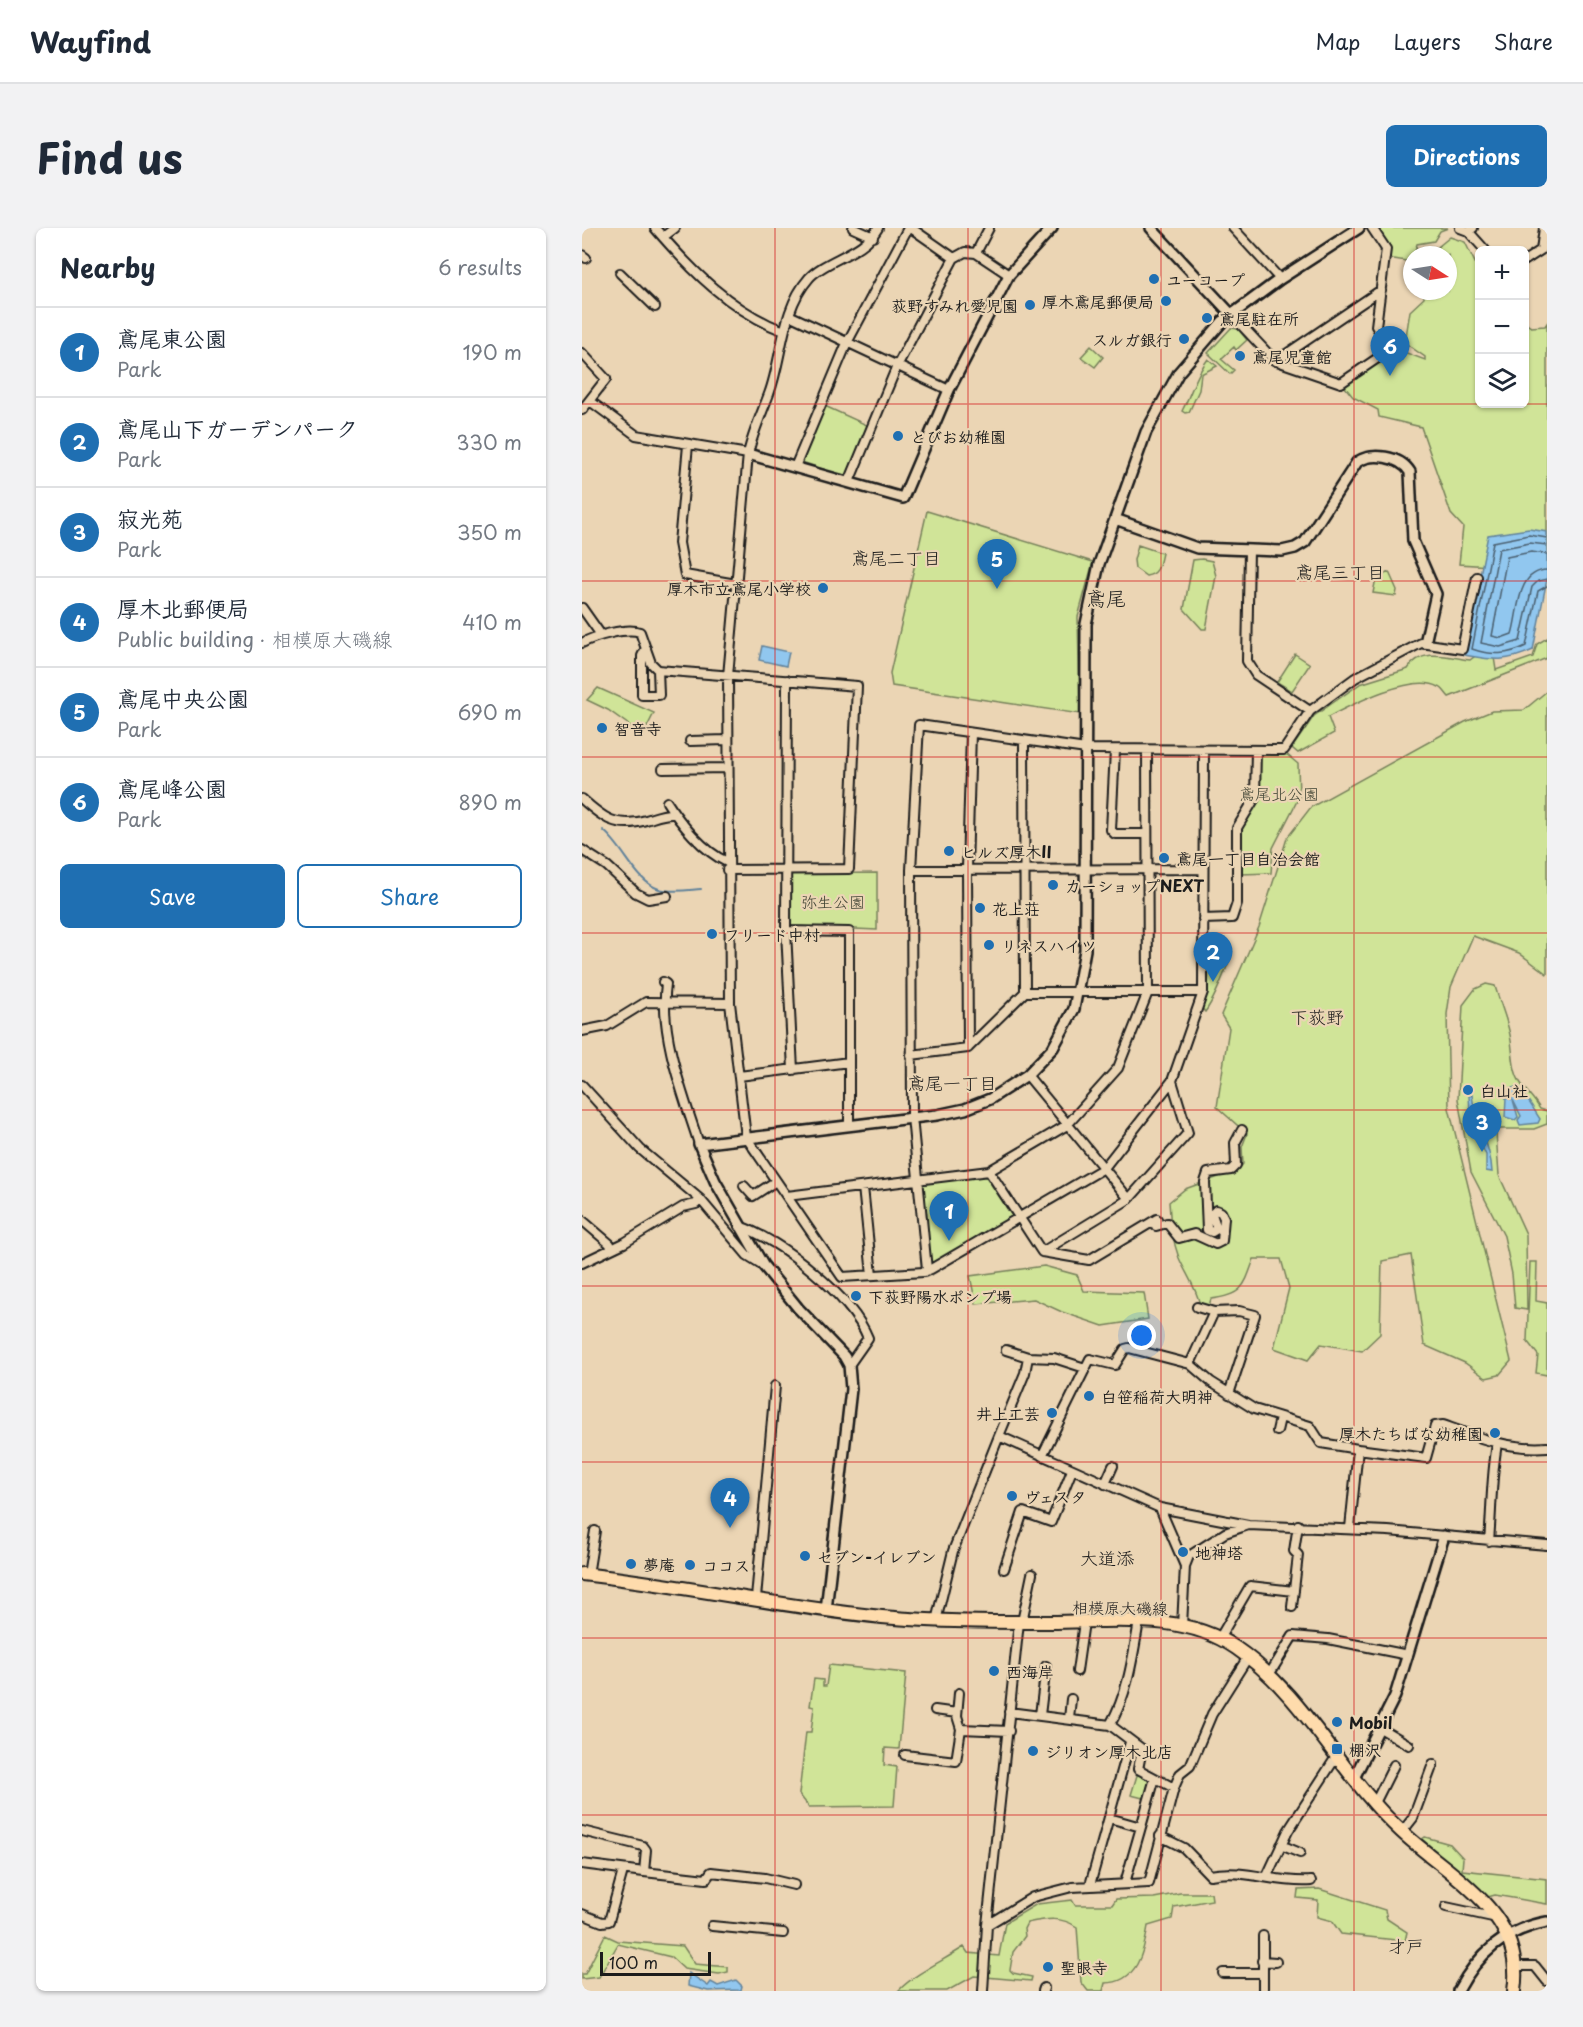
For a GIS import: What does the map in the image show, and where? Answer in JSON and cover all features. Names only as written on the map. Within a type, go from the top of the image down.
[{"type":"main road","name":"相模原大磯線","points":[[585,1574],[826,1610],[936,1621],[1139,1621],[1182,1626],[1219,1639],[1248,1657],[1269,1675],[1336,1757],[1402,1832],[1487,1904],[1508,1936],[1516,1966],[1514,1991]]},
{"type":"street","points":[[655,228],[692,269],[734,304],[757,321],[784,331]]},
{"type":"street","points":[[663,237],[675,228]]},
{"type":"street","points":[[853,228],[873,237]]},
{"type":"street","points":[[878,228],[873,237],[809,278],[789,315],[769,395],[757,419],[748,454],[728,676],[727,866],[730,1003],[746,1137],[842,1277],[927,1270],[1104,1168],[1172,1081],[1203,992],[1203,750]]},
{"type":"street","points":[[795,467],[848,343],[909,228],[954,258]]},
{"type":"street","points":[[976,253],[989,228]]},
{"type":"street","points":[[590,401],[636,435],[748,454],[903,498],[949,390],[1009,275],[1052,228]]},
{"type":"street","points":[[1151,228],[1276,361],[1341,383],[1391,349],[1376,326],[1386,249],[1372,228]]},
{"type":"street","points":[[699,1144],[965,1109],[990,1099],[1027,1075],[1040,1063],[1058,1039],[1074,1009],[1085,951],[1086,624],[1099,564],[1146,432],[1160,402],[1191,356],[1231,314],[1359,228]]},
{"type":"street","points":[[1529,258],[1542,250],[1544,228]]},
{"type":"street","points":[[1467,229],[1482,246]]},
{"type":"street","points":[[1239,230],[1280,279]]},
{"type":"street","points":[[849,482],[897,366],[954,258],[965,252],[976,253],[1009,275]]},
{"type":"street","points":[[620,273],[655,307]]},
{"type":"street","points":[[1276,361],[1381,290]]},
{"type":"street","points":[[789,315],[949,390]]},
{"type":"street","points":[[582,353],[606,379],[582,410]]},
{"type":"street","points":[[688,445],[679,543],[685,575],[736,584]]},
{"type":"street","points":[[1115,519],[1197,548],[1282,551],[1295,548],[1305,542],[1357,462],[1370,456],[1399,461],[1410,472],[1413,541],[1436,594],[1425,643]]},
{"type":"street","points":[[1249,550],[1246,661],[1256,675],[1310,711]]},
{"type":"street","points":[[927,1270],[912,1117],[911,1055],[911,870],[919,725],[1086,750],[1284,750],[1310,711],[1355,678],[1425,643],[1462,649],[1477,577]]},
{"type":"street","points":[[582,608],[601,634]]},
{"type":"street","points":[[582,643],[601,634],[634,630],[640,632],[651,663],[658,670],[857,686],[849,869],[786,870],[727,866],[703,846],[674,814],[667,802]]},
{"type":"street","points":[[646,648],[642,656],[642,695],[659,695],[658,670]]},
{"type":"street","points":[[787,680],[786,931],[793,1070]]},
{"type":"street","points":[[968,1048],[967,869],[971,733]]},
{"type":"street","points":[[690,741],[727,740]]},
{"type":"street","points":[[1024,741],[1024,992]]},
{"type":"street","points":[[1115,750],[1111,830],[1115,834],[1147,834]]},
{"type":"street","points":[[787,1196],[989,1171],[1067,1125],[1118,1068],[1148,992],[1147,750]]},
{"type":"street","points":[[1203,919],[1232,918],[1235,915],[1237,828],[1255,798],[1256,750]]},
{"type":"street","points":[[663,769],[727,768]]},
{"type":"street","points":[[582,799],[602,817],[620,824],[635,823],[666,813],[674,814]]},
{"type":"street","points":[[582,850],[607,866],[636,893],[648,899],[666,896]]},
{"type":"street","points":[[911,870],[1203,869]]},
{"type":"street","points":[[786,931],[849,932],[849,1124]]},
{"type":"street","points":[[663,982],[666,984],[663,1003],[679,1081],[699,1144],[715,1181],[763,1265],[849,1365],[851,1389],[826,1610]]},
{"type":"street","points":[[911,1055],[968,1048],[1024,992],[1203,992]]},
{"type":"street","points":[[582,1031],[607,1026],[646,1002],[730,1003]]},
{"type":"street","points":[[740,1076],[849,1062]]},
{"type":"street","points":[[1027,1075],[1130,1199]]},
{"type":"street","points":[[1042,1252],[1130,1199],[1188,1133],[1172,1081]]},
{"type":"street","points":[[582,1085],[640,1149],[700,1199],[747,1255],[763,1265]]},
{"type":"street","points":[[989,1171],[1018,1219],[1042,1252],[1089,1260],[1155,1222],[1167,1223],[1179,1238],[1194,1234],[1215,1244],[1222,1241],[1224,1218],[1221,1212],[1216,1210],[1212,1214],[1217,1229],[1212,1232],[1208,1230],[1205,1178],[1208,1173],[1231,1170],[1236,1165],[1235,1143],[1242,1130]]},
{"type":"street","points":[[744,1186],[753,1196],[776,1181]]},
{"type":"street","points":[[863,1187],[872,1275]]},
{"type":"street","points":[[582,1263],[683,1207],[696,1204],[700,1199]]},
{"type":"street","points":[[582,1220],[610,1244],[610,1248]]},
{"type":"street","points":[[739,1226],[762,1234],[786,1249],[857,1318],[868,1338],[849,1365]]},
{"type":"street","points":[[1197,1307],[1214,1312],[1239,1311],[1255,1315],[1229,1394]]},
{"type":"street","points":[[1190,1365],[1214,1312]]},
{"type":"street","points":[[1042,1456],[1085,1368],[1093,1358],[1111,1366],[1125,1349],[1129,1348],[1190,1365],[1229,1394],[1254,1409],[1310,1426],[1321,1443],[1426,1458],[1435,1426],[1443,1425],[1497,1444],[1530,1449],[1547,1447]]},
{"type":"street","points":[[1006,1350],[1028,1357],[1054,1358],[1085,1368]]},
{"type":"street","points":[[936,1621],[954,1551],[1025,1373],[1028,1357]]},
{"type":"street","points":[[756,1598],[775,1386]]},
{"type":"street","points":[[1277,1431],[1280,1418]]},
{"type":"street","points":[[999,1436],[1160,1508],[1248,1525],[1350,1528],[1547,1545]]},
{"type":"street","points":[[1489,1540],[1493,1503],[1491,1478],[1497,1444]]},
{"type":"street","points":[[1350,1528],[1358,1449]]},
{"type":"street","points":[[1105,1484],[1113,1466]]},
{"type":"street","points":[[1003,1565],[1023,1512],[1051,1522],[1072,1470]]},
{"type":"street","points":[[1160,1508],[1185,1566],[1182,1626]]},
{"type":"street","points":[[1185,1566],[1196,1550],[1225,1533],[1248,1525]]},
{"type":"street","points":[[1292,1607],[1298,1555],[1294,1551],[1298,1525]]},
{"type":"street","points":[[585,1574],[595,1531]]},
{"type":"street","points":[[1354,1778],[1395,1696],[1444,1536]]},
{"type":"street","points":[[983,1991],[987,1925],[1009,1731],[1009,1712],[1021,1622],[1030,1577]]},
{"type":"street","points":[[1219,1639],[1250,1586],[1294,1591]]},
{"type":"street","points":[[1110,1725],[1118,1712],[1132,1667],[1139,1621]]},
{"type":"street","points":[[1077,1671],[1084,1622]]},
{"type":"street","points":[[1269,1675],[1276,1668],[1293,1636],[1328,1639],[1408,1655]]},
{"type":"street","points":[[987,1925],[1033,1897],[1072,1887],[1149,1883],[1160,1836],[1180,1774],[1190,1766],[1212,1714],[1248,1657]]},
{"type":"street","points":[[1040,1715],[1046,1666]]},
{"type":"street","points":[[905,1755],[956,1761],[957,1713],[960,1694]]},
{"type":"street","points":[[1069,1719],[1071,1699]]},
{"type":"street","points":[[934,1710],[957,1713]]},
{"type":"street","points":[[1009,1712],[1110,1725],[1142,1749],[1138,1769],[1174,1788]]},
{"type":"street","points":[[1380,1728],[1402,1737],[1402,1743],[1409,1745]]},
{"type":"street","points":[[958,1734],[1009,1731]]},
{"type":"street","points":[[1090,1885],[1130,1742]]},
{"type":"street","points":[[1267,1876],[1281,1845],[1336,1757]]},
{"type":"street","points":[[1402,1832],[1413,1818],[1428,1786],[1433,1764]]},
{"type":"street","points":[[1375,1803],[1394,1770]]},
{"type":"street","points":[[1125,1883],[1155,1778]]},
{"type":"street","points":[[1109,1818],[1141,1827]]},
{"type":"street","points":[[582,1831],[643,1846],[646,1850],[644,1872]]},
{"type":"street","points":[[1160,1836],[1184,1848],[1210,1875],[1226,1872],[1267,1876],[1291,1882],[1311,1881]]},
{"type":"street","points":[[1281,1845],[1300,1853]]},
{"type":"street","points":[[582,1864],[623,1871],[706,1879],[711,1872],[765,1878],[794,1885]]},
{"type":"street","points":[[582,1914],[602,1922],[609,1921],[623,1871]]},
{"type":"street","points":[[1446,1907],[1498,1918]]},
{"type":"street","points":[[1458,1991],[1480,1957],[1508,1936],[1547,1922]]},
{"type":"street","points":[[712,1926],[783,1933]]},
{"type":"street","points":[[1263,1936],[1263,1991]]},
{"type":"street","points":[[1262,1961],[1276,1962]]},
{"type":"street","points":[[1516,1966],[1535,1966],[1547,1981]]},
{"type":"street","points":[[1223,1973],[1262,1973]]},
{"type":"green space","points":[[1379,228],[1448,228],[1440,231],[1434,241],[1416,246],[1403,246],[1403,260],[1388,258]]},
{"type":"green space","points":[[1450,237],[1465,242],[1475,263],[1475,408],[1529,408],[1529,326],[1545,326],[1547,323],[1547,563],[1506,567],[1459,564],[1463,527],[1451,514],[1421,427],[1379,417],[1378,410],[1353,397],[1345,387],[1346,382],[1396,349],[1425,360],[1425,357],[1405,343],[1410,311],[1422,300],[1457,300],[1457,246],[1439,246]]},
{"type":"green space","points":[[1231,328],[1238,329],[1247,340],[1236,350],[1234,347],[1221,359],[1234,370],[1230,374],[1208,353]]},
{"type":"green space","points":[[1091,346],[1103,357],[1095,367],[1081,357]]},
{"type":"green space","points":[[1208,359],[1217,366],[1201,374],[1199,390],[1189,412],[1185,413],[1182,411]]},
{"type":"green space","points":[[827,407],[869,426],[846,477],[802,462],[824,408]]},
{"type":"green space","points":[[927,511],[1093,562],[1078,617],[1080,714],[892,686],[890,673]]},
{"type":"green space","points":[[1138,545],[1162,553],[1158,569],[1150,575],[1146,576],[1135,568],[1134,560]]},
{"type":"green space","points":[[1193,560],[1212,561],[1216,576],[1206,629],[1202,629],[1184,609]]},
{"type":"green space","points":[[1389,572],[1397,590],[1396,596],[1373,593],[1376,578]]},
{"type":"green space","points":[[1547,638],[1547,658],[1449,697],[1440,688],[1428,683],[1383,692],[1328,717],[1334,733],[1298,753],[1292,748],[1314,716],[1360,684],[1408,669],[1420,658],[1436,655],[1470,660],[1483,650],[1493,651],[1496,670],[1533,657],[1537,644]]},
{"type":"green space","points":[[1295,654],[1310,664],[1292,691],[1277,682]]},
{"type":"green space","points":[[598,688],[654,713],[643,735],[608,710],[587,700]]},
{"type":"green space","points":[[1547,691],[1547,974],[1519,953],[1473,936],[1451,987],[1447,1014],[1449,1108],[1511,1361],[1499,1375],[1486,1378],[1465,1363],[1424,1345],[1411,1255],[1382,1261],[1380,1334],[1362,1351],[1321,1344],[1308,1360],[1274,1348],[1289,1288],[1281,1259],[1254,1259],[1241,1288],[1230,1295],[1211,1299],[1209,1306],[1200,1305],[1177,1251],[1169,1202],[1185,1189],[1238,1170],[1243,1164],[1242,1147],[1247,1134],[1217,1107],[1229,1028],[1221,1015],[1259,927],[1287,838],[1311,807],[1465,722],[1492,711],[1524,710]]},
{"type":"green space","name":"鳶尾北公園","points":[[1285,753],[1298,764],[1299,797],[1273,848],[1271,873],[1241,874],[1240,831],[1259,800],[1259,756]]},
{"type":"green space","name":"弥生公園","points":[[877,873],[877,930],[790,926],[791,874]]},
{"type":"green space","points":[[1207,956],[1231,956],[1216,993],[1205,1012],[1201,1007]]},
{"type":"green space","points":[[1486,984],[1495,986],[1508,1027],[1518,1078],[1540,1109],[1547,1111],[1547,1124],[1534,1129],[1498,1129],[1496,1133],[1499,1175],[1526,1234],[1527,1310],[1515,1308],[1512,1274],[1504,1236],[1471,1172],[1458,1099],[1463,1005],[1475,989]]},
{"type":"green space","points":[[985,1175],[1012,1216],[931,1265],[923,1183]]},
{"type":"green space","points":[[1530,1262],[1537,1262],[1536,1301],[1547,1303],[1547,1375],[1536,1373],[1538,1355],[1527,1341]]},
{"type":"green space","points":[[1044,1266],[1077,1275],[1084,1291],[1144,1293],[1148,1319],[1103,1326],[1062,1312],[1034,1299],[976,1304],[970,1276]]},
{"type":"green space","points":[[829,1665],[906,1673],[899,1749],[885,1748],[884,1765],[897,1767],[894,1806],[809,1807],[799,1794],[806,1732],[811,1732],[814,1707],[810,1706],[814,1679],[823,1680],[823,1686],[826,1686]]},
{"type":"green space","points":[[1138,1772],[1151,1781],[1147,1799],[1131,1795]]},
{"type":"green space","points":[[1425,1837],[1450,1844],[1463,1858],[1462,1870],[1547,1879],[1547,1904],[1495,1895],[1488,1897],[1422,1839]]},
{"type":"green space","points":[[1319,1889],[1385,1910],[1387,1919],[1407,1932],[1405,1941],[1341,1934],[1332,1921],[1317,1917],[1318,1900],[1297,1898],[1298,1890]]},
{"type":"green space","points":[[1180,1893],[1211,1893],[1212,1900],[1174,1907],[1172,1919],[1148,1926],[1141,1955],[1132,1972],[1116,1982],[1105,1983],[1103,1991],[1088,1991],[1081,1982],[1077,1927],[1065,1921],[1053,1919],[1027,1923],[1024,1929],[1025,1936],[1013,1952],[1010,1970],[1013,1973],[1032,1977],[1031,1981],[974,1976],[947,1991],[898,1991],[921,1973],[964,1947],[968,1953],[999,1956],[1005,1923],[1037,1904],[1072,1900],[1075,1905],[1112,1905],[1116,1899],[1154,1898]]},
{"type":"green space","points":[[605,1935],[618,1941],[683,1946],[695,1964],[728,1967],[728,1972],[719,1974],[684,1969],[671,1957],[618,1944],[599,1977],[582,1979],[582,1974],[585,1974]]},
{"type":"water","points":[[1529,529],[1547,532],[1547,579],[1533,650],[1507,659],[1464,655],[1488,535]]},
{"type":"water","points":[[762,646],[789,652],[786,666],[759,660]]},
{"type":"water","points":[[1515,1087],[1532,1106],[1540,1119],[1538,1123],[1520,1125],[1518,1120],[1521,1116],[1513,1100],[1518,1117],[1515,1120],[1505,1117],[1506,1098],[1512,1099],[1510,1089]]},
{"type":"water","points":[[1472,1095],[1476,1115],[1489,1152],[1492,1172],[1486,1171],[1486,1155],[1471,1127],[1469,1096]]},
{"type":"water","points":[[689,1973],[708,1986],[711,1982],[718,1986],[736,1980],[742,1986],[741,1990],[708,1991],[688,1986]]},
{"type":"waterway","points":[[603,830],[637,872],[651,885],[669,891],[701,889]]},
{"type":"place","name":"ユーコープ","points":[[1154,279]]},
{"type":"place","name":"厚木鳶尾郵便局","points":[[1166,301]]},
{"type":"place","name":"荻野すみれ愛児園","points":[[1030,305]]},
{"type":"place","name":"鳶尾駐在所","points":[[1207,318]]},
{"type":"place","name":"スルガ銀行","points":[[1184,339]]},
{"type":"place","name":"鳶尾児童館","points":[[1240,356]]},
{"type":"place","name":"鳶尾峰公園","points":[[1390,376]]},
{"type":"place","name":"とびお幼稚園","points":[[898,436]]},
{"type":"place","name":"厚木市立鳶尾小学校","points":[[823,588]]},
{"type":"place","name":"鳶尾中央公園","points":[[997,589]]},
{"type":"place","name":"智音寺","points":[[602,728]]},
{"type":"place","name":"ヒルズ厚木II","points":[[949,851]]},
{"type":"place","name":"鳶尾一丁目自治会館","points":[[1164,858]]},
{"type":"place","name":"カーショップNEXT","points":[[1053,885]]},
{"type":"place","name":"花上荘","points":[[980,908]]},
{"type":"place","name":"フリード中村","points":[[712,934]]},
{"type":"place","name":"リネスハイツ","points":[[989,945]]},
{"type":"place","name":"鳶尾山下ガーデンパーク","points":[[1213,982]]},
{"type":"place","name":"白山社","points":[[1468,1090]]},
{"type":"place","name":"寂光苑","points":[[1482,1152]]},
{"type":"place","name":"鳶尾東公園","points":[[949,1241]]},
{"type":"place","name":"下荻野陽水ポンプ場","points":[[856,1296]]},
{"type":"place","name":"白笹稲荷大明神","points":[[1089,1396]]},
{"type":"place","name":"井上工芸","points":[[1052,1413]]},
{"type":"place","name":"厚木たちばな幼稚園","points":[[1495,1433]]},
{"type":"place","name":"ヴェスタ","points":[[1012,1496]]},
{"type":"place","name":"厚木北郵便局","points":[[730,1528]]},
{"type":"place","name":"地神塔","points":[[1183,1552]]},
{"type":"place","name":"セブン-イレブン","points":[[805,1556]]},
{"type":"place","name":"夢庵","points":[[631,1564]]},
{"type":"place","name":"ココス","points":[[690,1565]]},
{"type":"place","name":"西海岸","points":[[994,1671]]},
{"type":"place","name":"Mobil","points":[[1337,1722]]},
{"type":"place","name":"棚沢","points":[[1337,1749]]},
{"type":"place","name":"ジリオン厚木北店","points":[[1033,1751]]},
{"type":"place","name":"聖眼寺","points":[[1048,1967]]},
{"type":"district","name":"鳶尾二丁目","points":[[896,557]]},
{"type":"district","name":"鳶尾三丁目","points":[[1340,571]]},
{"type":"district","name":"鳶尾","points":[[1106,598]]},
{"type":"district","name":"下荻野","points":[[1317,1016]]},
{"type":"district","name":"鳶尾一丁目","points":[[952,1082]]},
{"type":"district","name":"大道添","points":[[1107,1557]]},
{"type":"district","name":"才戸","points":[[1406,1945]]}]
